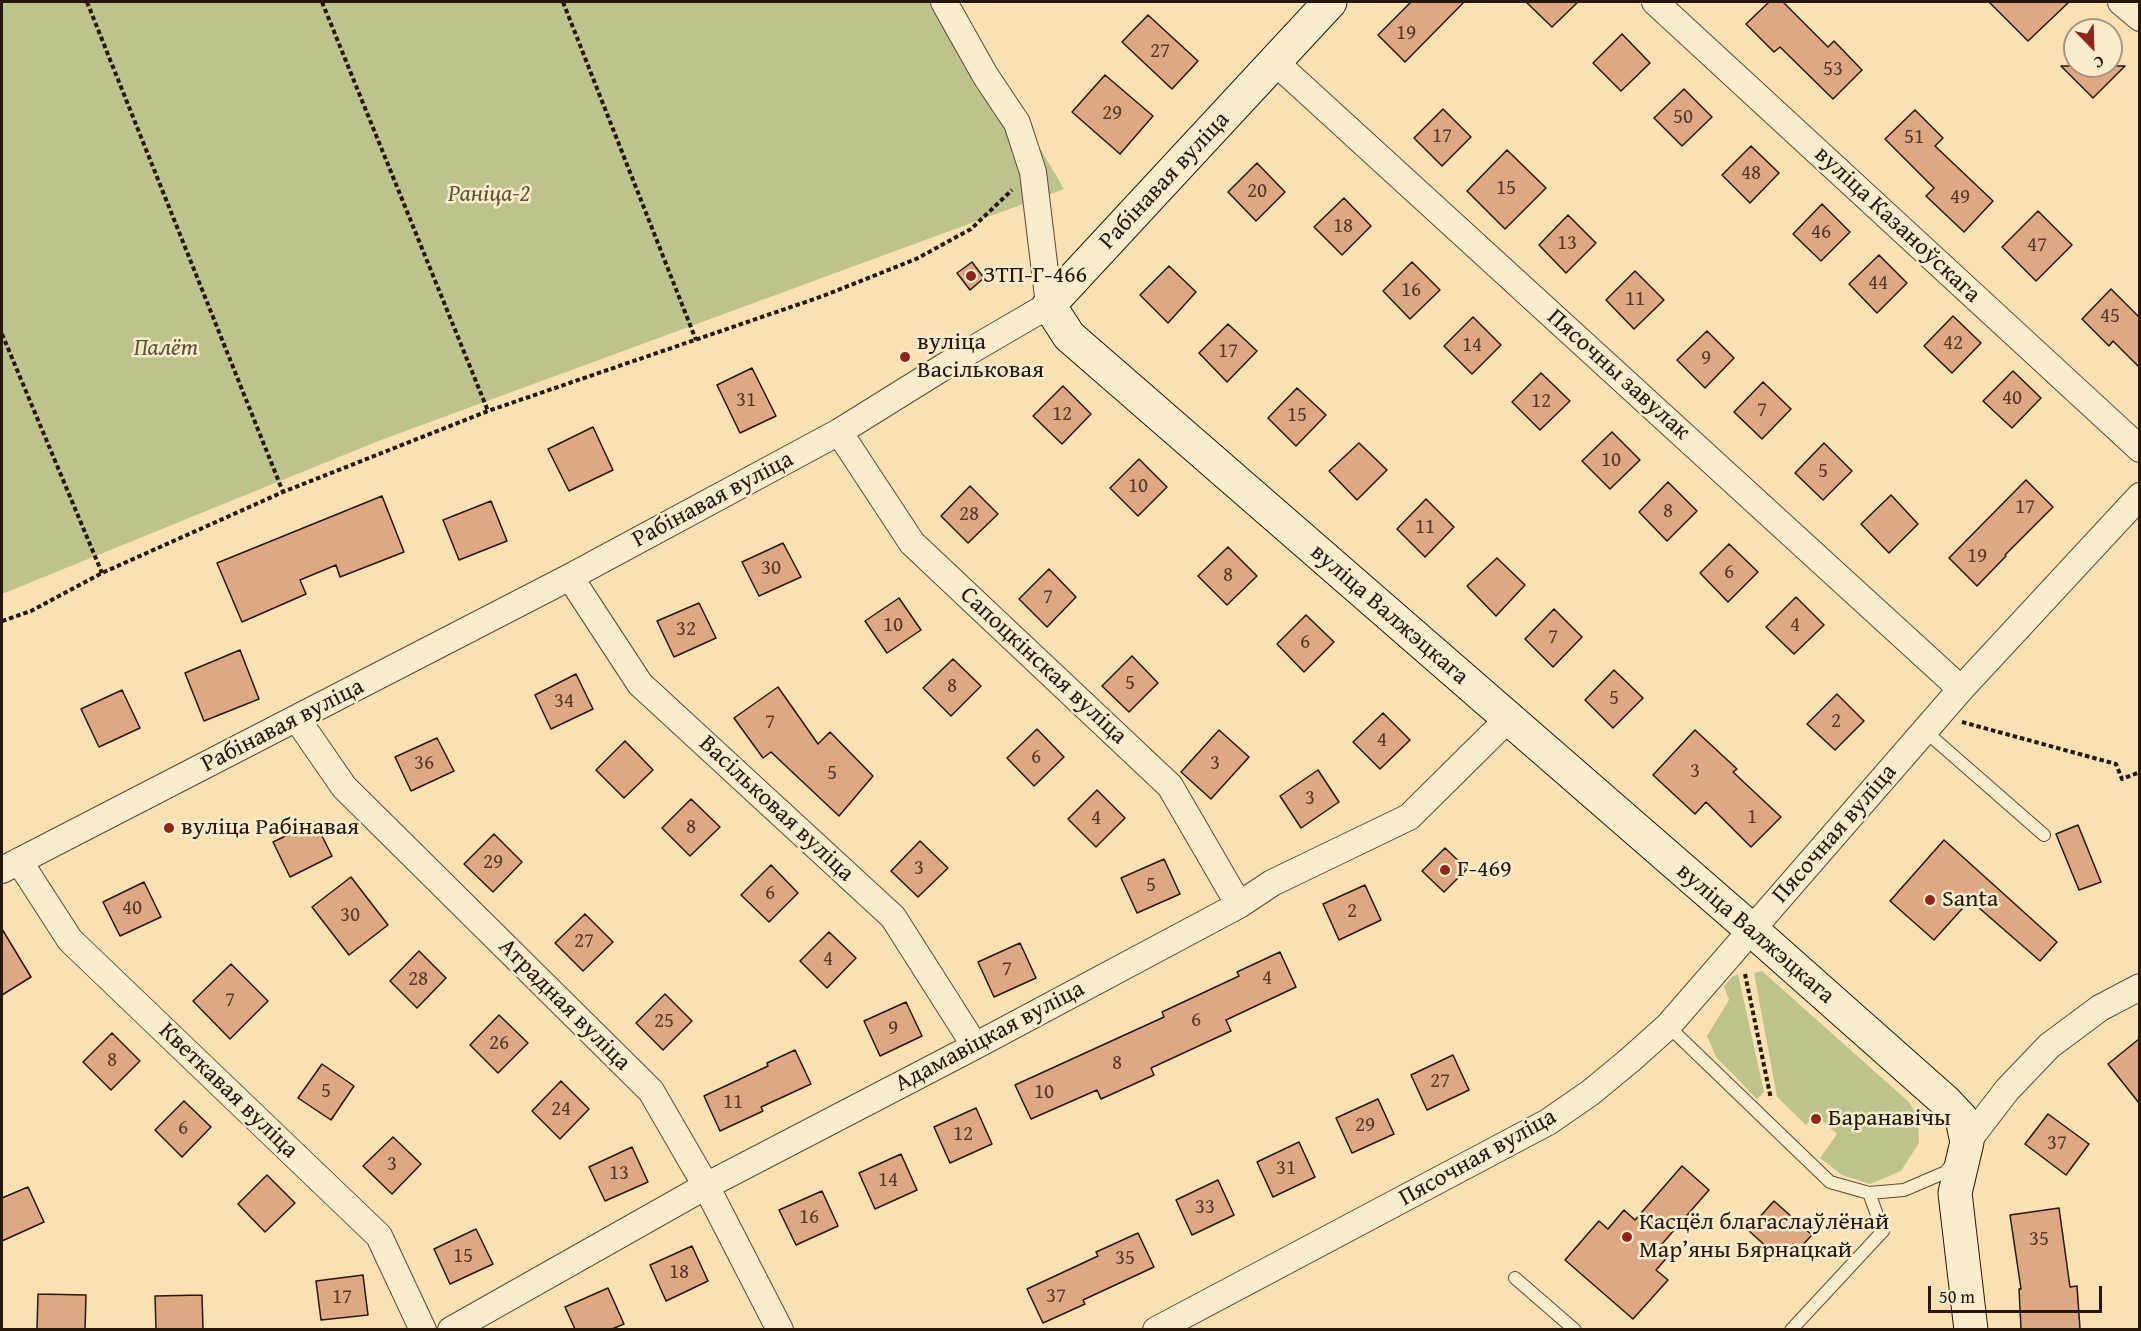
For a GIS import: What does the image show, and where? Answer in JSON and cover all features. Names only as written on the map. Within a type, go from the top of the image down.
[{"type":"street","name":"вуліца Валжэцкага","points":[[944,2],[985,75],[1017,123],[1033,172],[1050,305],[1069,336],[1508,719],[1745,937],[1945,1101],[1962,1119],[1967,1143]]},
{"type":"street","name":"Рабінавая вуліца","points":[[10,865],[570,577],[839,432],[958,358],[1050,305],[1330,2]]},
{"type":"street","name":"вуліца Казаноўскага","points":[[1655,2],[2139,449]]},
{"type":"street","points":[[2121,2],[2139,18]]},
{"type":"street","name":"Пясочны завулак","points":[[1275,62],[1961,689]]},
{"type":"street","name":"Сапоцкінская вуліца","points":[[839,432],[912,543],[1170,786],[1239,905]]},
{"type":"street","name":"Пясочная вуліца","points":[[1156,1329],[1548,1122],[1590,1094],[1668,1026],[1961,689],[2139,496]]},
{"type":"street","name":"Васільковая вуліца","points":[[570,577],[640,684],[893,917],[975,1046]]},
{"type":"street","name":"Атрадная вуліца","points":[[297,718],[344,787],[651,1092],[706,1186],[780,1329]]},
{"type":"street","name":"Адамавіцкая вуліца","points":[[451,1329],[706,1186],[1239,905],[1272,883],[1409,817],[1508,719]]},
{"type":"street","name":"Кветкавая вуліца","points":[[10,865],[70,940],[379,1236],[423,1329]]},
{"type":"street","points":[[1971,1329],[1943,1186],[1967,1143],[2007,1090],[2049,1046],[2100,1008],[2139,987]]},
{"type":"lane","points":[[1931,723],[2044,835]]},
{"type":"lane","points":[[1668,1026],[1830,1182],[1869,1193],[1943,1186]]},
{"type":"lane","points":[[1791,1329],[1883,1231],[1869,1193]]},
{"type":"lane","points":[[1515,1278],[1575,1329]]},
{"type":"path","points":[[87,2],[283,492]]},
{"type":"path","points":[[322,2],[488,411]]},
{"type":"path","points":[[563,2],[696,340]]},
{"type":"path","points":[[2,621],[31,611],[102,573],[283,492],[488,411],[823,296],[916,259],[971,229],[1033,172]]},
{"type":"path","points":[[2,334],[102,573]]},
{"type":"path","points":[[1931,723],[2116,764],[2122,779],[2139,772]]},
{"type":"path","points":[[1745,937],[1770,1099],[1778,1106]]},
{"type":"green space","name":"Раніца-2","points":[[2,2],[954,2],[1064,189],[381,440],[2,594]]},
{"type":"green space","points":[[1762,971],[1910,1103],[1918,1119],[1919,1143],[1901,1171],[1870,1184],[1842,1175],[1820,1158],[1837,1134],[1815,1114],[1806,1125],[1777,1097],[1754,973]]},
{"type":"green space","points":[[1738,974],[1764,1092],[1757,1099],[1716,1057],[1707,1036],[1729,1000],[1724,986]]},
{"type":"building","points":[[1411,2],[1464,2],[1405,62],[1378,35]]},
{"type":"building","points":[[1526,2],[1578,2],[1552,27]]},
{"type":"building","points":[[1769,2],[1783,2],[1828,47],[1834,41],[1862,70],[1833,99],[1780,47],[1774,52],[1746,24]]},
{"type":"building","points":[[1989,2],[2069,2],[2028,41]]},
{"type":"building","points":[[1148,15],[1198,61],[1172,89],[1122,42]]},
{"type":"building","points":[[1622,34],[1650,63],[1621,91],[1593,63]]},
{"type":"building","points":[[1105,75],[1153,116],[1120,154],[1072,112]]},
{"type":"building","points":[[2073,78],[2113,78],[2093,98]]},
{"type":"building","points":[[1684,89],[1712,117],[1682,146],[1654,118]]},
{"type":"building","points":[[1443,109],[1471,137],[1442,166],[1414,138]]},
{"type":"building","points":[[1915,110],[1943,138],[1935,146],[1993,201],[1964,232],[1926,196],[1934,188],[1885,139]]},
{"type":"building","points":[[1751,146],[1779,173],[1750,203],[1722,175]]},
{"type":"building","points":[[1507,150],[1546,188],[1505,229],[1467,191]]},
{"type":"building","points":[[1257,163],[1285,192],[1256,221],[1228,192]]},
{"type":"building","points":[[1344,198],[1371,226],[1342,255],[1314,227]]},
{"type":"building","points":[[1822,204],[1850,232],[1821,261],[1793,234]]},
{"type":"building","points":[[2038,211],[2072,245],[2036,281],[2002,247]]},
{"type":"building","points":[[1568,215],[1596,243],[1566,273],[1539,245]]},
{"type":"building","points":[[1879,255],[1907,283],[1877,313],[1849,284]]},
{"type":"building","name":"ЗТП-Г-466","points":[[972,262],[984,278],[970,290],[957,273]]},
{"type":"building","points":[[1412,262],[1440,290],[1410,319],[1383,291]]},
{"type":"building","points":[[1169,266],[1196,292],[1168,323],[1140,295]]},
{"type":"building","points":[[1635,271],[1664,300],[1634,329],[1606,300]]},
{"type":"building","points":[[2111,289],[2139,317],[2139,367],[2113,341],[2109,346],[2082,319]]},
{"type":"building","points":[[1953,316],[1981,343],[1952,373],[1924,346]]},
{"type":"building","points":[[1473,317],[1501,345],[1472,374],[1444,346]]},
{"type":"building","points":[[1228,324],[1257,351],[1227,382],[1199,353]]},
{"type":"building","points":[[1707,331],[1734,358],[1705,388],[1677,360]]},
{"type":"building","points":[[752,368],[776,416],[740,433],[717,385]]},
{"type":"building","points":[[2013,371],[2041,398],[2012,428],[1983,401]]},
{"type":"building","points":[[1541,373],[1570,401],[1540,430],[1512,402]]},
{"type":"building","points":[[1763,382],[1791,409],[1762,439],[1734,412]]},
{"type":"building","points":[[1063,386],[1091,414],[1062,444],[1033,416]]},
{"type":"building","points":[[1297,388],[1326,415],[1296,446],[1268,418]]},
{"type":"building","points":[[593,427],[613,470],[569,491],[548,449]]},
{"type":"building","points":[[1612,432],[1640,460],[1610,489],[1582,461]]},
{"type":"building","points":[[1359,443],[1387,470],[1357,500],[1329,471]]},
{"type":"building","points":[[1824,443],[1852,471],[1823,500],[1795,473]]},
{"type":"building","points":[[1139,459],[1167,487],[1138,516],[1110,488]]},
{"type":"building","points":[[2026,480],[2053,507],[1977,586],[1949,558]]},
{"type":"building","points":[[1668,482],[1697,511],[1667,541],[1639,512]]},
{"type":"building","points":[[970,486],[998,514],[968,543],[941,516]]},
{"type":"building","points":[[1891,495],[1918,524],[1889,553],[1861,524]]},
{"type":"building","points":[[382,496],[404,552],[340,577],[336,565],[300,580],[306,594],[242,622],[217,563]]},
{"type":"building","points":[[1426,499],[1454,527],[1425,557],[1397,529]]},
{"type":"building","points":[[491,501],[507,541],[459,560],[443,520]]},
{"type":"building","points":[[783,543],[801,577],[759,596],[742,562]]},
{"type":"building","points":[[1729,544],[1758,572],[1728,602],[1700,573]]},
{"type":"building","points":[[1228,547],[1257,576],[1227,605],[1198,576]]},
{"type":"building","points":[[1497,558],[1525,585],[1496,616],[1467,586]]},
{"type":"building","points":[[1049,569],[1076,597],[1047,627],[1019,599]]},
{"type":"building","points":[[1796,597],[1824,625],[1794,654],[1766,627]]},
{"type":"building","points":[[899,598],[921,630],[887,653],[865,621]]},
{"type":"building","points":[[699,603],[716,638],[674,657],[657,621]]},
{"type":"building","points":[[1554,609],[1582,637],[1553,667],[1525,639]]},
{"type":"building","points":[[1306,615],[1334,642],[1304,672],[1277,644]]},
{"type":"building","points":[[240,650],[259,699],[204,721],[185,673]]},
{"type":"building","points":[[1132,656],[1158,683],[1129,712],[1102,686]]},
{"type":"building","points":[[953,659],[981,686],[951,716],[923,688]]},
{"type":"building","points":[[1614,670],[1643,698],[1613,728],[1585,700]]},
{"type":"building","points":[[576,674],[593,709],[551,729],[535,695]]},
{"type":"building","points":[[778,687],[818,744],[830,732],[873,776],[839,816],[771,752],[763,758],[734,718]]},
{"type":"building","points":[[122,690],[140,728],[99,747],[81,709]]},
{"type":"building","points":[[1837,694],[1864,721],[1835,750],[1807,724]]},
{"type":"building","points":[[1383,713],[1410,740],[1380,769],[1353,742]]},
{"type":"building","points":[[1037,729],[1064,757],[1034,786],[1007,758]]},
{"type":"building","points":[[1219,730],[1249,757],[1211,799],[1181,772]]},
{"type":"building","points":[[1695,730],[1737,769],[1733,772],[1781,817],[1751,847],[1706,802],[1695,814],[1653,775]]},
{"type":"building","points":[[437,738],[454,771],[411,791],[395,757]]},
{"type":"building","points":[[625,741],[653,770],[624,798],[596,770]]},
{"type":"building","points":[[1318,770],[1339,802],[1301,828],[1280,796]]},
{"type":"building","points":[[1097,790],[1125,818],[1096,847],[1068,819]]},
{"type":"building","points":[[691,799],[720,827],[690,856],[662,828]]},
{"type":"building","points":[[315,822],[332,856],[290,877],[273,842]]},
{"type":"building","points":[[2078,825],[2101,882],[2079,890],[2056,834]]},
{"type":"building","points":[[494,834],[522,862],[493,892],[464,864]]},
{"type":"building","name":"Santa","points":[[1944,840],[2057,942],[2040,961],[1970,900],[1934,940],[1890,901]]},
{"type":"building","points":[[920,841],[948,868],[918,897],[891,871]]},
{"type":"building","name":"Г-469","points":[[1445,848],[1467,869],[1444,892],[1422,871]]},
{"type":"building","points":[[1164,859],[1180,894],[1137,913],[1121,878]]},
{"type":"building","points":[[771,865],[798,893],[769,922],[741,895]]},
{"type":"building","points":[[351,877],[388,925],[349,955],[312,907]]},
{"type":"building","points":[[144,882],[161,917],[120,936],[103,902]]},
{"type":"building","points":[[1365,885],[1381,920],[1339,940],[1323,904]]},
{"type":"building","points":[[585,914],[613,942],[583,971],[555,943]]},
{"type":"building","points":[[2,929],[31,977],[2,995]]},
{"type":"building","points":[[829,932],[856,958],[827,988],[800,961]]},
{"type":"building","points":[[1020,943],[1036,978],[994,997],[978,962]]},
{"type":"building","points":[[419,951],[446,978],[417,1008],[390,981]]},
{"type":"building","points":[[1280,952],[1296,987],[1226,1020],[1231,1031],[1151,1068],[1154,1075],[1101,1099],[1097,1090],[1031,1119],[1015,1085],[1164,1017],[1162,1012],[1239,976],[1237,972]]},
{"type":"building","points":[[231,964],[268,1001],[230,1039],[193,1001]]},
{"type":"building","points":[[665,994],[692,1021],[663,1050],[636,1023]]},
{"type":"building","points":[[906,1002],[922,1036],[880,1056],[864,1021]]},
{"type":"building","points":[[499,1015],[528,1043],[498,1073],[470,1045]]},
{"type":"building","points":[[112,1033],[140,1061],[111,1090],[83,1062]]},
{"type":"building","points":[[2139,1039],[2139,1103],[2108,1064]]},
{"type":"building","points":[[795,1050],[811,1084],[761,1107],[763,1111],[720,1131],[704,1096],[768,1066],[767,1063]]},
{"type":"building","points":[[1453,1055],[1469,1090],[1427,1110],[1411,1075]]},
{"type":"building","points":[[322,1064],[354,1086],[331,1120],[298,1098]]},
{"type":"building","points":[[561,1081],[589,1109],[560,1139],[532,1111]]},
{"type":"building","points":[[1378,1099],[1394,1134],[1352,1153],[1336,1118]]},
{"type":"building","points":[[184,1101],[211,1127],[182,1157],[155,1130]]},
{"type":"building","points":[[976,1108],[992,1144],[950,1163],[934,1127]]},
{"type":"building","points":[[2048,1114],[2089,1144],[2066,1175],[2025,1144]]},
{"type":"building","points":[[393,1137],[421,1164],[392,1194],[363,1166]]},
{"type":"building","points":[[1299,1142],[1315,1177],[1273,1197],[1257,1162]]},
{"type":"building","points":[[632,1147],[648,1182],[605,1201],[589,1167]]},
{"type":"building","points":[[901,1154],[917,1190],[875,1209],[859,1173]]},
{"type":"building","name":"Касцёл благаслаўлёнай Мар’яны Бярнацкай","points":[[1682,1166],[1709,1190],[1662,1244],[1672,1252],[1656,1270],[1668,1280],[1633,1319],[1565,1260],[1599,1221],[1608,1229],[1624,1210],[1635,1220]]},
{"type":"building","points":[[267,1175],[295,1203],[265,1232],[238,1204]]},
{"type":"building","points":[[1218,1180],[1234,1215],[1192,1235],[1176,1200]]},
{"type":"building","points":[[28,1187],[44,1222],[2,1241],[2,1198]]},
{"type":"building","points":[[822,1191],[838,1226],[796,1245],[779,1210]]},
{"type":"building","points":[[1774,1201],[1812,1235],[1798,1250],[1793,1244],[1780,1259],[1748,1230]]},
{"type":"building","points":[[2059,1208],[2070,1287],[2077,1286],[2080,1329],[2021,1329],[2019,1289],[2021,1289],[2010,1215]]},
{"type":"building","points":[[476,1229],[493,1264],[450,1284],[434,1249]]},
{"type":"building","points":[[1138,1233],[1154,1267],[1083,1300],[1085,1304],[1043,1323],[1027,1289],[1098,1256],[1096,1252]]},
{"type":"building","points":[[692,1246],[708,1281],[666,1301],[650,1265]]},
{"type":"building","points":[[363,1275],[368,1315],[321,1320],[316,1281]]},
{"type":"building","points":[[608,1288],[624,1324],[612,1329],[575,1329],[565,1307]]},
{"type":"building","points":[[38,1294],[86,1295],[85,1329],[37,1329]]},
{"type":"building","points":[[202,1295],[203,1329],[156,1329],[155,1296]]},
{"type":"place","name":"ЗТП-Г-466","points":[[971,276]]},
{"type":"place","name":"вуліца Васільковая","points":[[905,357]]},
{"type":"place","name":"вуліца Рабінавая","points":[[169,828]]},
{"type":"place","name":"Г-469","points":[[1445,870]]},
{"type":"place","name":"Santa","points":[[1930,900]]},
{"type":"place","name":"Баранавічы","points":[[1816,1119]]},
{"type":"place","name":"Касцёл благаслаўлёнай Мар’яны Бярнацкай","points":[[1627,1237]]},
{"type":"park label","name":"Палёт","points":[[166,349]]}]
